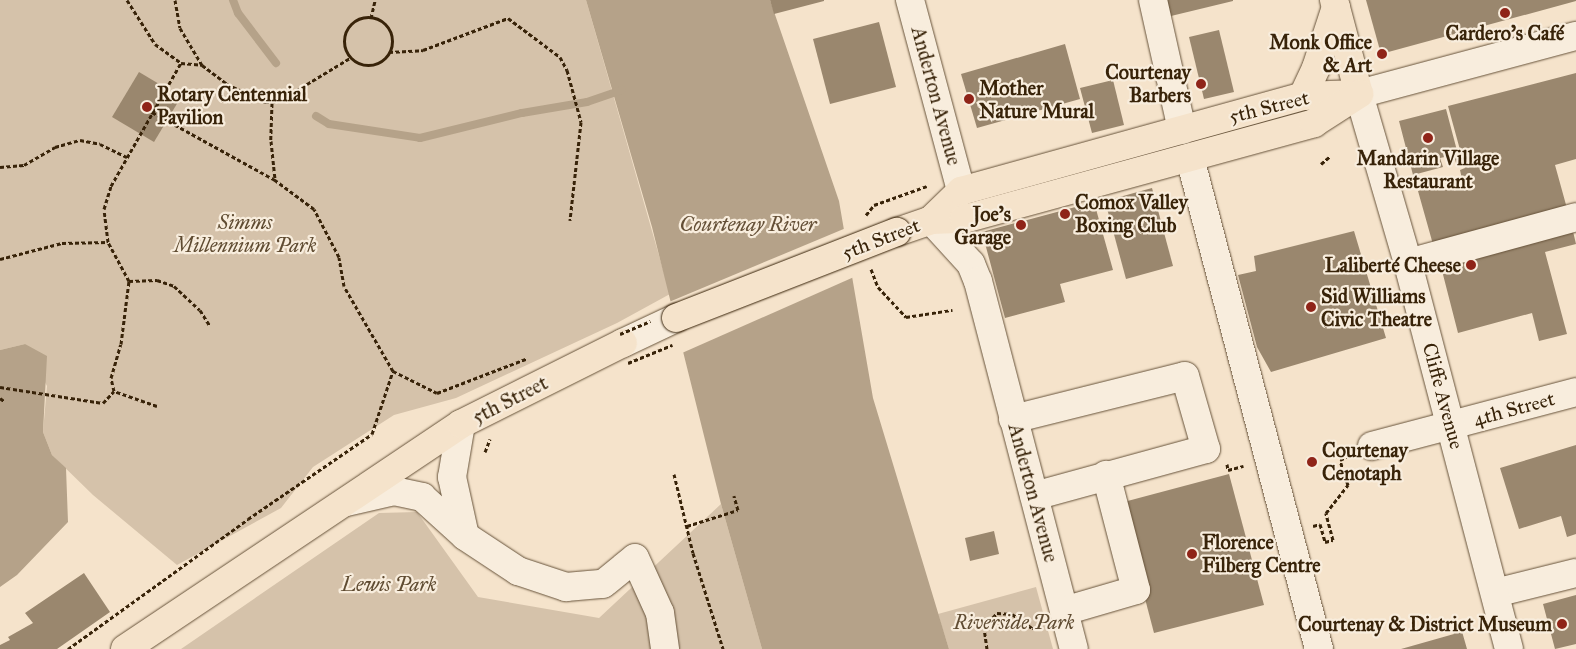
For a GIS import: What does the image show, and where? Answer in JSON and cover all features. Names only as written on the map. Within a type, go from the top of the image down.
[{"type":"main road","name":"Cliffe Avenue","points":[[1335,4],[1359,94]]},
{"type":"main road","points":[[1303,96],[1316,68],[1335,4]]},
{"type":"main road","name":"5th Street","points":[[931,220],[961,191],[1303,96],[1359,94]]},
{"type":"main road","name":"5th Street","points":[[676,318],[931,220],[964,219],[1314,123],[1359,94]]},
{"type":"main road","name":"5th Street","points":[[125,649],[461,424],[621,336]]},
{"type":"street","name":"Anderton Avenue","points":[[910,0],[961,191]]},
{"type":"street","points":[[1153,0],[1182,130]]},
{"type":"street","name":"5th Street","points":[[1359,94],[1576,36]]},
{"type":"street","name":"Cliffe Avenue","points":[[1359,94],[1408,263],[1509,649]]},
{"type":"street","points":[[1190,158],[1319,649]]},
{"type":"street","points":[[1408,263],[1576,217]]},
{"type":"street","name":"Anderton Avenue","points":[[931,220],[972,264],[1074,649]]},
{"type":"street","name":"5th Street","points":[[621,336],[676,318]]},
{"type":"street","points":[[1013,419],[1185,376],[1206,449],[1034,496]]},
{"type":"street","name":"4th Street","points":[[1372,446],[1576,392]]},
{"type":"street","points":[[461,424],[452,477],[465,536]]},
{"type":"street","points":[[1066,616],[1136,590],[1106,475]]},
{"type":"street","points":[[344,502],[394,491],[422,497],[465,536],[518,571],[566,587],[603,584],[635,558],[660,614],[665,649]]},
{"type":"street","points":[[1495,593],[1576,573]]},
{"type":"path","points":[[127,0],[155,44],[181,63],[202,65]]},
{"type":"path","points":[[175,0],[180,28],[202,65],[227,84],[272,103],[303,89],[350,58]]},
{"type":"path","points":[[371,18],[375,0]]},
{"type":"path","points":[[359,18],[371,18],[381,21],[389,30],[392,41],[389,52],[382,61],[371,65],[359,64],[350,58],[344,47],[344,35],[349,25],[359,18]]},
{"type":"path","points":[[389,52],[423,50],[508,18],[560,56],[567,70],[581,122],[570,220]]},
{"type":"path","points":[[114,391],[112,378],[121,344],[129,281],[108,242],[104,209],[111,186],[126,157],[181,63]]},
{"type":"path","points":[[272,103],[271,141],[275,180]]},
{"type":"path","points":[[152,112],[275,180],[314,209],[329,233],[339,257],[344,286],[393,371],[437,393],[536,355]]},
{"type":"path","points":[[0,167],[24,165],[55,147],[80,140],[100,144],[126,157]]},
{"type":"path","points":[[1321,164],[1329,157]]},
{"type":"path","points":[[0,259],[62,243],[108,242]]},
{"type":"path","points":[[129,281],[157,280],[174,286],[200,310],[210,326]]},
{"type":"path","points":[[68,649],[248,519],[372,434],[393,371]]},
{"type":"path","points":[[0,387],[103,402],[114,391]]},
{"type":"path","points":[[114,391],[157,406]]},
{"type":"path","points":[[0,398],[4,401]]},
{"type":"path","points":[[1320,524],[1325,542],[1333,540],[1326,513],[1348,485],[1340,460],[1372,446]]},
{"type":"path","points":[[674,474],[686,526],[723,649]]},
{"type":"path","points":[[686,526],[738,510],[734,496]]},
{"type":"path","points":[[987,649],[984,627],[997,613],[1012,614],[1032,628],[1066,616]]},
{"type":"green space","name":"Simms Millennium Park","points":[[0,0],[586,0],[670,294],[617,323],[456,398],[394,415],[313,467],[281,508],[177,565],[93,495],[52,455],[43,432],[47,386],[25,344],[0,350]]},
{"type":"green space","name":"Lewis Park","points":[[721,504],[762,649],[181,649],[379,513],[417,512],[478,597],[599,618]]},
{"type":"green space","name":"Riverside Park","points":[[1036,587],[1053,649],[949,649],[938,614]]},
{"type":"water","name":"Courtenay River","points":[[586,0],[770,0],[839,201],[873,398],[949,649],[762,649],[721,504],[652,227]]},
{"type":"water","points":[[25,344],[47,356],[43,432],[52,455],[66,468],[68,522],[17,575],[0,587],[0,350]]},
{"type":"pier","points":[[846,228],[854,277],[682,353],[669,302]]},
{"type":"building","points":[[770,0],[824,0],[824,1],[774,14]]},
{"type":"building","points":[[1167,0],[1233,0],[1233,1],[1171,16]]},
{"type":"building","points":[[1366,0],[1576,0],[1576,1],[1381,54]]},
{"type":"building","points":[[879,22],[896,87],[830,104],[813,39]]},
{"type":"building","points":[[1219,30],[1234,92],[1204,99],[1189,37]]},
{"type":"building","points":[[1065,44],[1080,99],[977,128],[961,74]]},
{"type":"building","name":"Rotary Centennial Pavilion","points":[[139,72],[181,97],[154,142],[112,117]]},
{"type":"building","points":[[1576,73],[1576,159],[1555,165],[1568,212],[1434,248],[1418,191],[1462,179],[1460,170],[1465,168],[1448,106]]},
{"type":"building","points":[[1113,80],[1124,125],[1092,133],[1080,88]]},
{"type":"building","name":"Mandarin Village Restaurant","points":[[1446,109],[1460,162],[1456,163],[1454,155],[1440,158],[1443,167],[1413,175],[1399,121]]},
{"type":"building","points":[[1152,188],[1173,266],[1126,279],[1105,201]]},
{"type":"building","points":[[1094,202],[1113,270],[1060,284],[1065,302],[1005,318],[982,232]]},
{"type":"building","points":[[1571,223],[1576,244],[1545,252],[1567,334],[1539,341],[1532,313],[1458,333],[1439,259]]},
{"type":"building","name":"Sid Williams Civic Theatre","points":[[1354,231],[1386,338],[1271,372],[1257,347],[1238,275],[1256,271],[1254,256]]},
{"type":"building","points":[[1576,445],[1576,534],[1567,537],[1561,516],[1519,529],[1500,468]]},
{"type":"building","name":"Florence Filberg Centre","points":[[1229,474],[1264,605],[1154,633],[1120,503]]},
{"type":"building","points":[[994,531],[999,554],[970,561],[965,538]]},
{"type":"building","points":[[84,573],[110,612],[57,649],[0,649],[0,645],[10,640],[8,637],[33,623],[25,613]]},
{"type":"building","name":"Courtenay & District Museum","points":[[1576,595],[1576,644],[1555,649],[1543,604]]},
{"type":"building","points":[[1461,628],[1467,649],[1401,649],[1454,634],[1452,630]]},
{"type":"waterway","points":[[233,0],[238,13],[276,63]]},
{"type":"waterway","points":[[316,116],[329,124],[420,138],[522,113],[587,102],[622,90]]},
{"type":"place","name":"Cardero's Café","points":[[1505,13]]},
{"type":"place","name":"Monk Office & Art","points":[[1382,54]]},
{"type":"place","name":"Courtenay Barbers","points":[[1201,84]]},
{"type":"place","name":"Mother Nature Mural","points":[[969,99]]},
{"type":"place","name":"Rotary Centennial Pavilion","points":[[147,107]]},
{"type":"place","name":"Mandarin Village Restaurant","points":[[1428,138]]},
{"type":"place","name":"Comox Valley Boxing Club","points":[[1065,214]]},
{"type":"place","name":"Joe's Garage","points":[[1021,225]]},
{"type":"place","name":"Laliberté Cheese","points":[[1471,265]]},
{"type":"place","name":"Sid Williams Civic Theatre","points":[[1311,307]]},
{"type":"place","name":"Courtenay Cenotaph","points":[[1312,462]]},
{"type":"place","name":"Florence Filberg Centre","points":[[1192,554]]},
{"type":"place","name":"Courtenay & District Museum","points":[[1562,624]]}]
